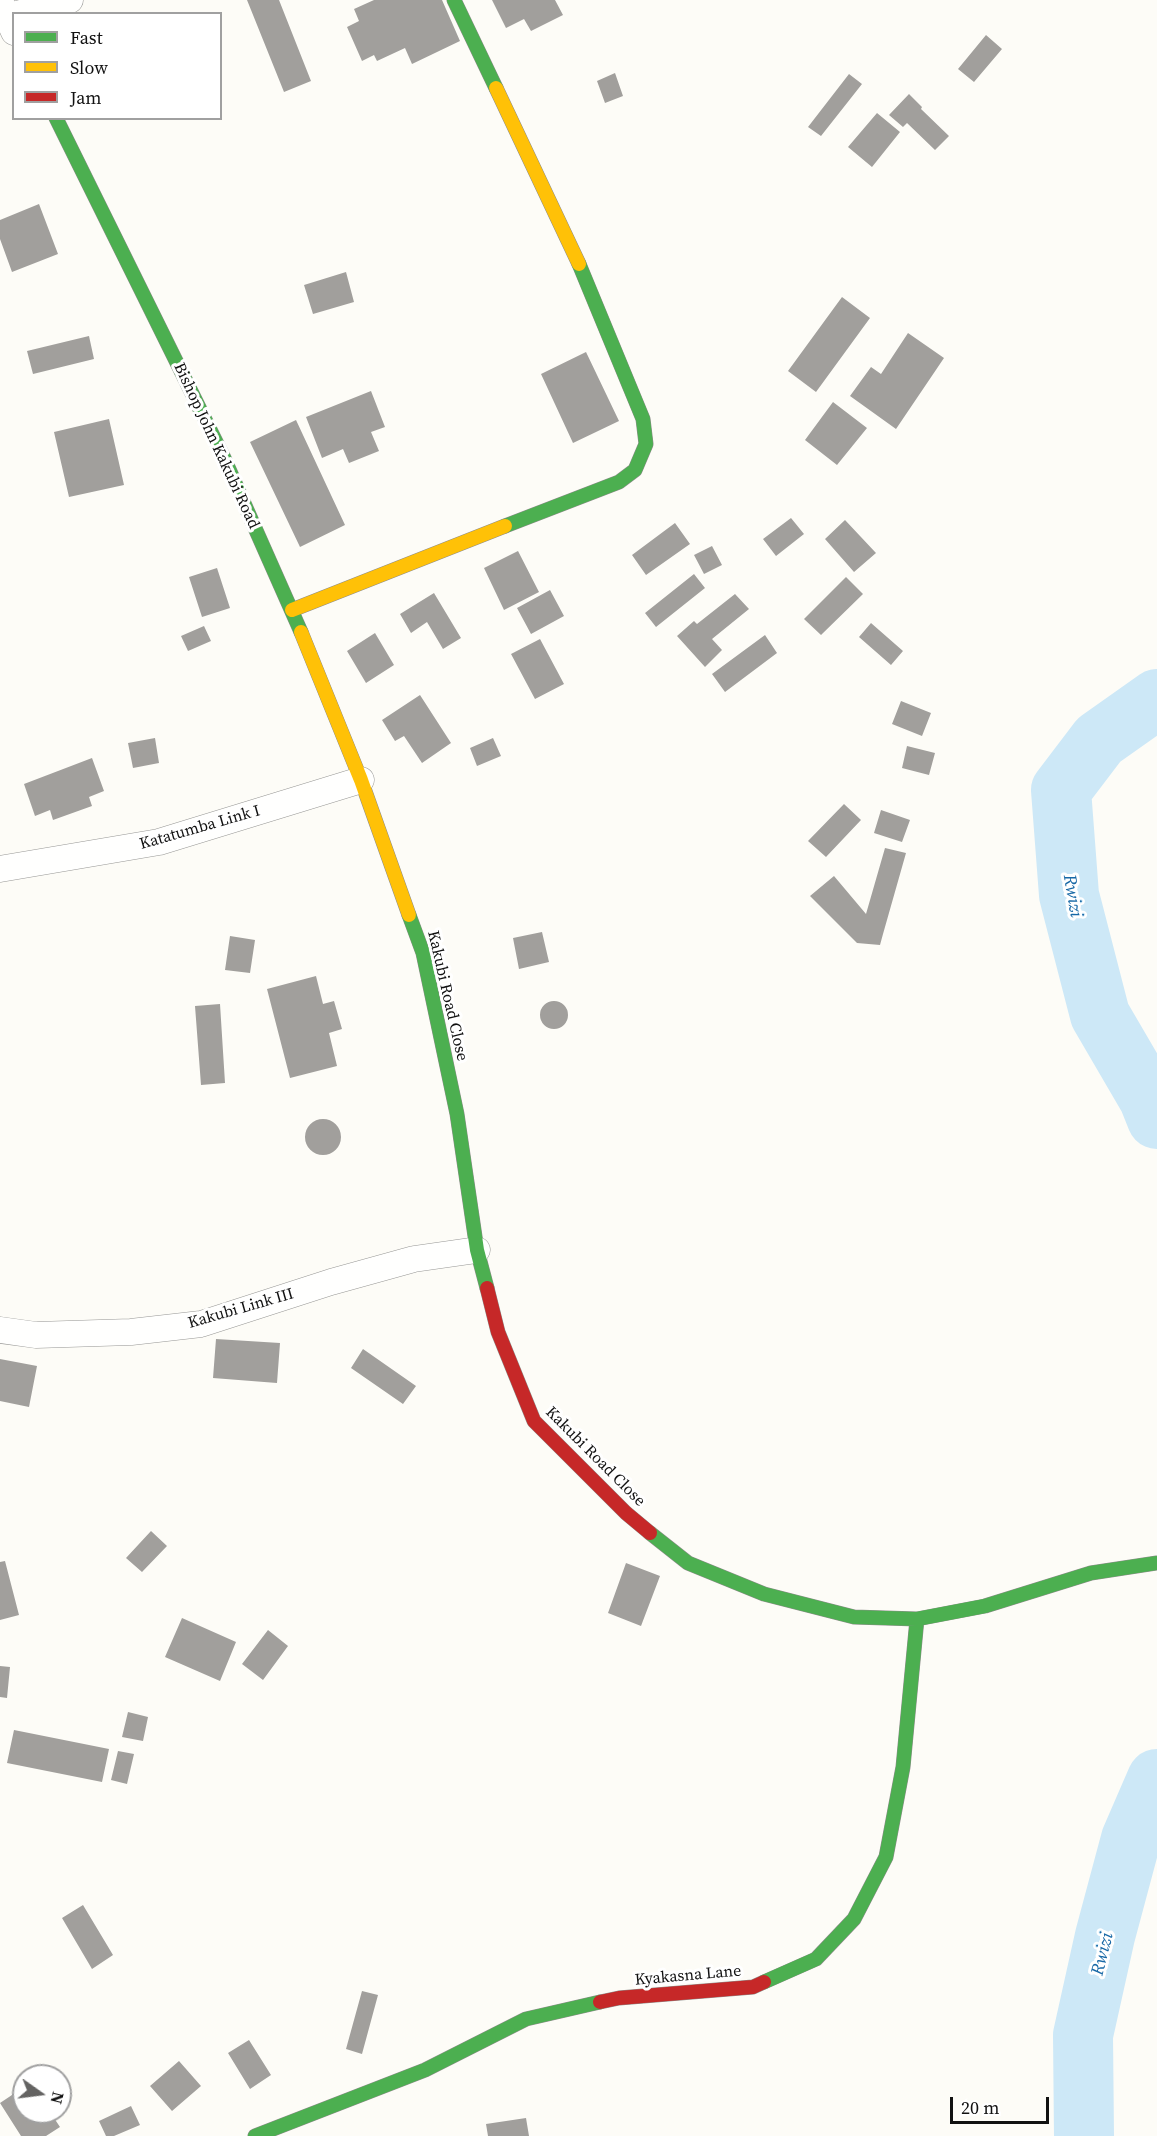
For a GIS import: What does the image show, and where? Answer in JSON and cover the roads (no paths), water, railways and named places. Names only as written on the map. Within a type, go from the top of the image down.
[{"type":"street","points":[[22,12],[70,0]]},
{"type":"street","points":[[292,610],[619,483],[635,470],[646,444],[644,419],[574,252],[454,0]]},
{"type":"street","name":"Bishop John Kakubi Road","points":[[57,120],[224,458],[292,610],[361,780]]},
{"type":"street","name":"Katatumba Link I","points":[[0,869],[159,842],[361,780]]},
{"type":"street","name":"Kakubi Road Close","points":[[361,780],[423,953],[457,1114],[477,1250],[498,1332],[534,1422],[626,1513],[688,1563],[764,1594],[854,1617],[917,1619],[985,1606],[1091,1573],[1157,1563]]},
{"type":"street","name":"Kakubi Link III","points":[[0,1330],[36,1335],[131,1332],[201,1324],[330,1282],[414,1259],[477,1250]]},
{"type":"street","name":"Kyakasna Lane","points":[[255,2136],[425,2070],[526,2019],[619,1998],[753,1987],[816,1959],[854,1919],[886,1857],[903,1767],[917,1619]]},
{"type":"waterway","name":"Rwizi","points":[[1157,699],[1099,740],[1061,790],[1069,895],[1100,1015],[1149,1099],[1157,1119]]},
{"type":"waterway","name":"Rwizi","points":[[1084,2136],[1083,2035],[1105,1936],[1131,1839],[1157,1779]]}]
